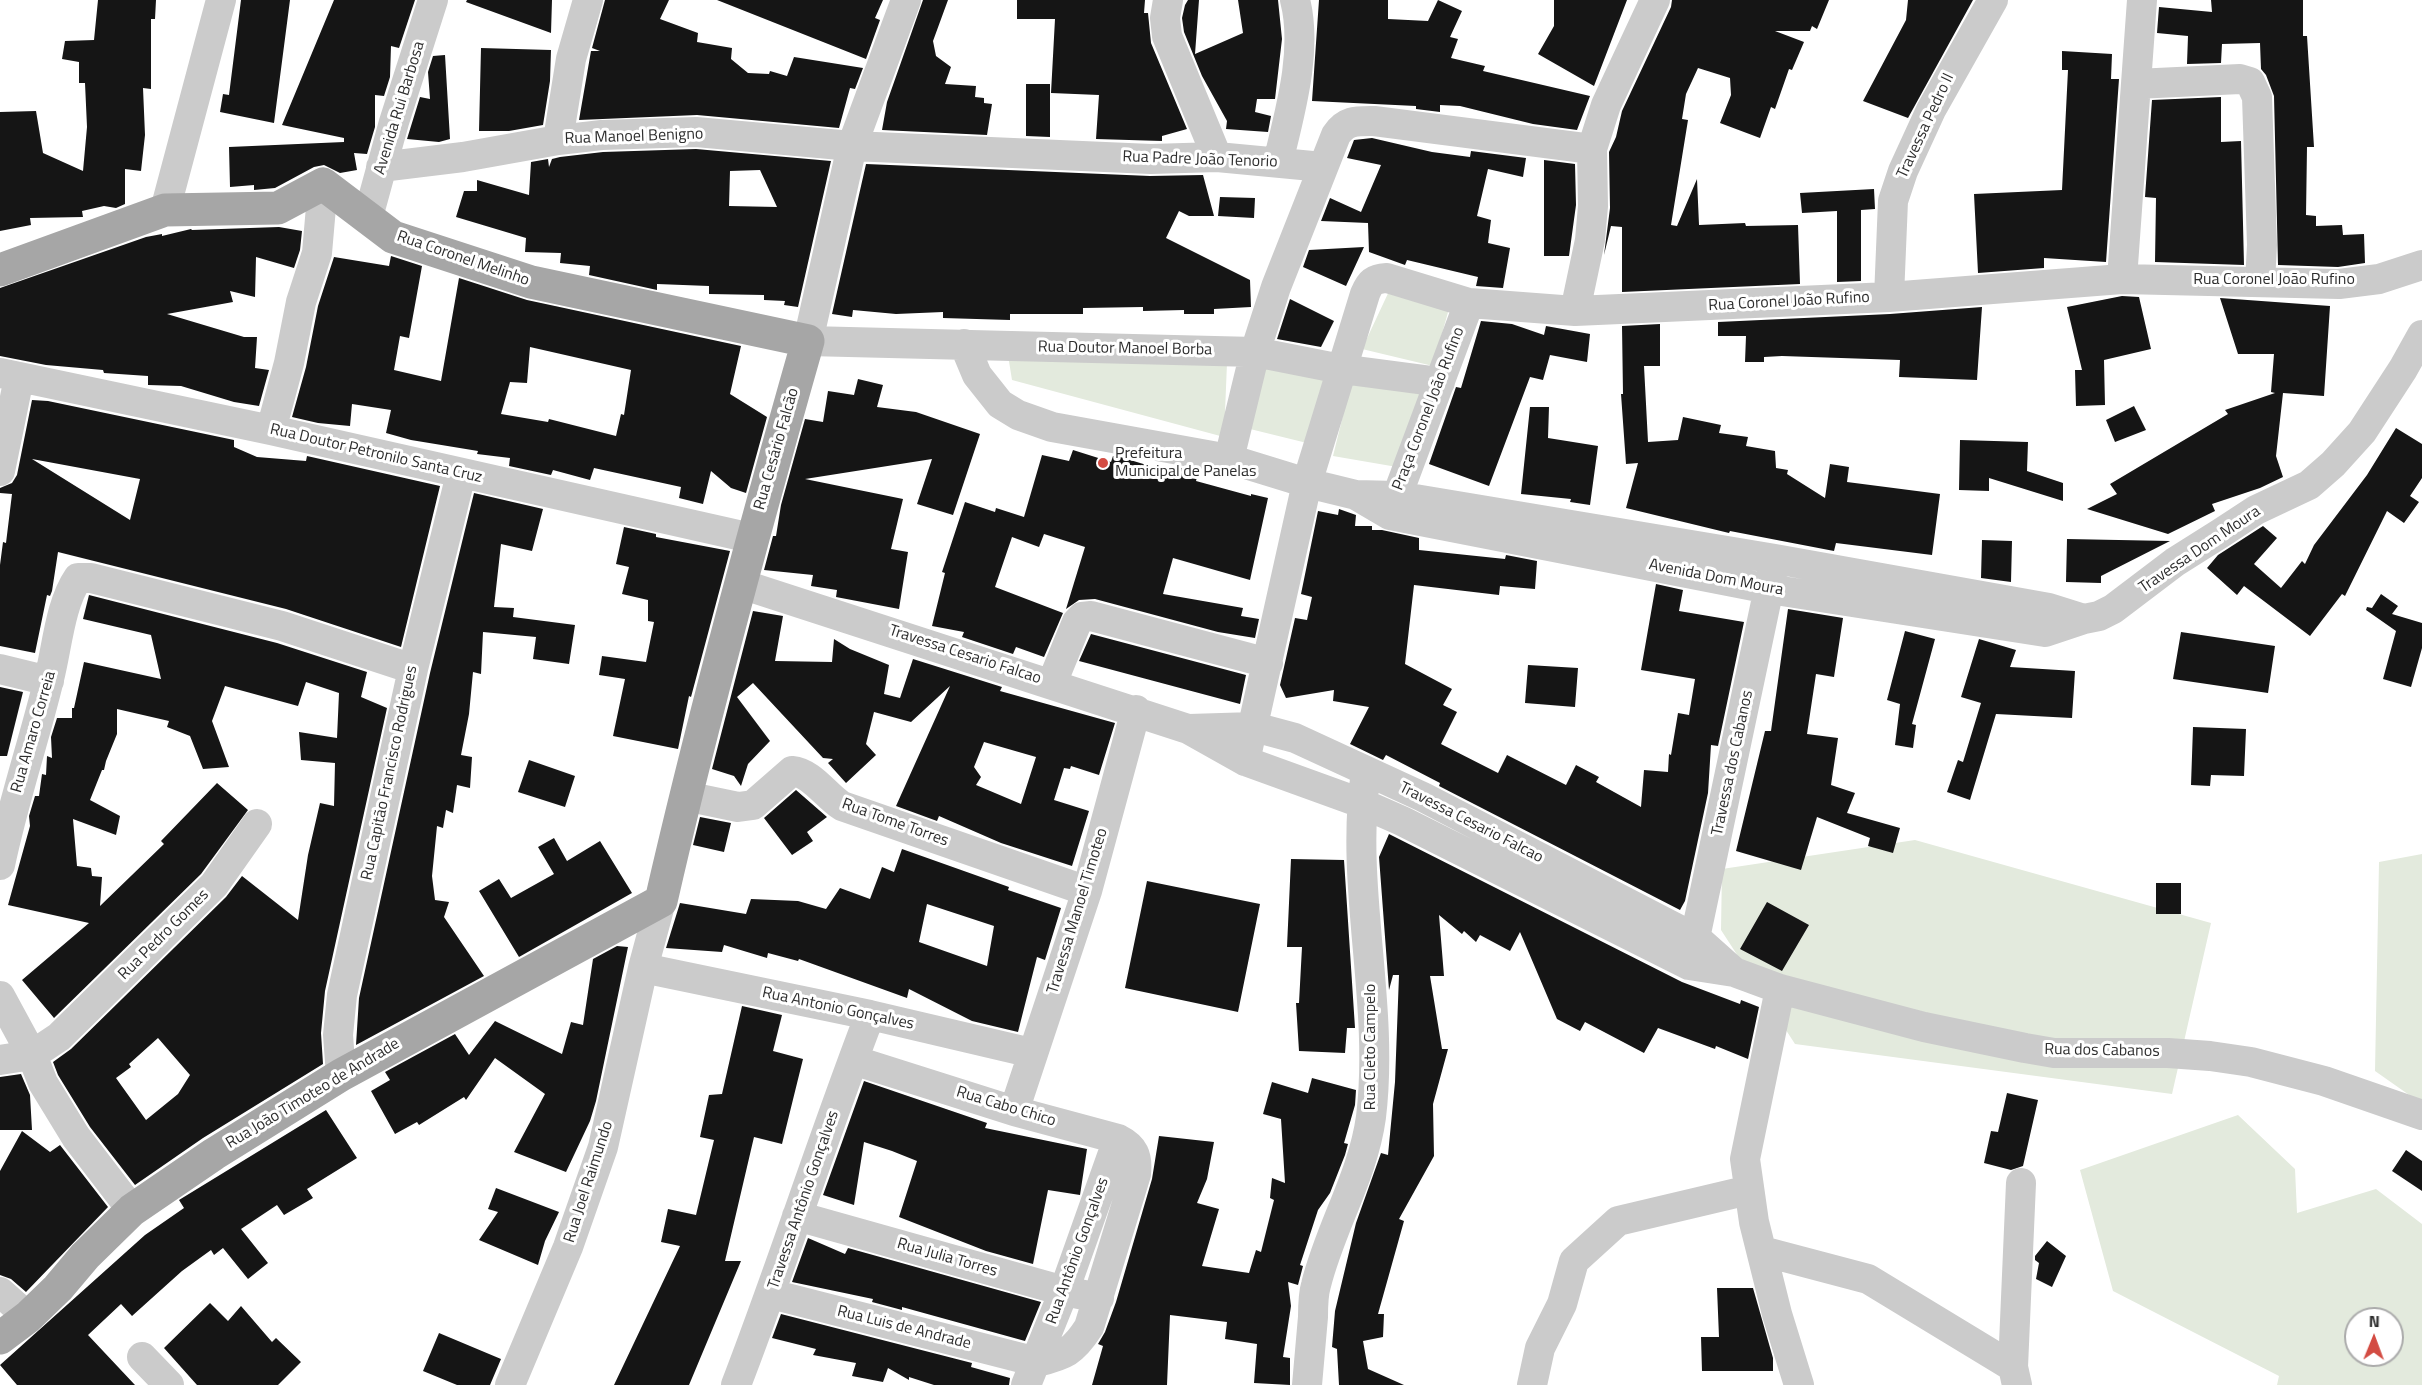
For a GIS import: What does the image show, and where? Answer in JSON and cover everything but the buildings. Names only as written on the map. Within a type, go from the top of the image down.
[{"type":"main road","points":[[0,270],[165,210],[278,208],[323,184]]},
{"type":"main road","name":"Rua Coronel Melinho","points":[[323,184],[393,237],[531,282],[808,341]]},
{"type":"main road","name":"Rua Cesário Falcão","points":[[661,902],[685,796],[751,538],[808,341]]},
{"type":"main road","name":"Rua João Timoteo de Andrade","points":[[0,1338],[28,1317],[132,1210],[223,1148],[341,1075],[661,902]]},
{"type":"street","points":[[165,210],[221,0]]},
{"type":"street","name":"Avenida Rui Barbosa","points":[[368,217],[381,167],[433,0]]},
{"type":"street","points":[[558,140],[571,59],[588,0]]},
{"type":"street","name":"Rua Cesário Falcão","points":[[808,341],[852,146],[906,0]]},
{"type":"street","points":[[1168,0],[1165,18],[1167,36],[1217,157]]},
{"type":"street","points":[[1278,162],[1295,80],[1301,20],[1295,0]]},
{"type":"street","points":[[1575,311],[1591,229],[1592,149],[1606,105],[1655,0]]},
{"type":"street","name":"Travessa Pedro II","points":[[1889,297],[1893,201],[1903,171],[1930,110],[1993,0]]},
{"type":"street","points":[[2122,279],[2142,0]]},
{"type":"street","points":[[2136,84],[2240,79],[2250,82],[2257,97],[2262,245],[2260,282]]},
{"type":"street","points":[[1229,459],[1256,352],[1276,287],[1336,135],[1342,127],[1353,121],[1374,121],[1592,149]]},
{"type":"street","name":"Rua Manoel Benigno","points":[[381,167],[463,157],[558,140],[602,135],[696,132],[852,146]]},
{"type":"street","name":"Rua Padre João Tenorio","points":[[852,146],[1151,159],[1217,157],[1323,167]]},
{"type":"street","points":[[271,430],[289,363],[301,302],[317,253],[323,184]]},
{"type":"street","name":"Rua Coronel João Rufino","points":[[1245,762],[1307,483],[1365,294],[1370,282],[1374,279],[1386,278],[1469,303],[1575,311],[1889,297],[2122,279],[2340,284],[2379,279],[2422,265]]},
{"type":"street","name":"Praça Coronel João Rufino","points":[[1393,505],[1469,303]]},
{"type":"street","name":"Travessa Dom Moura","points":[[2047,620],[2100,616],[2113,609],[2175,562],[2256,510],[2309,485],[2333,464],[2362,432],[2422,335]]},
{"type":"street","name":"Rua Doutor Manoel Borba","points":[[808,341],[1256,352],[1341,369],[1440,382]]},
{"type":"street","name":"Avenida Dom Moura","points":[[964,344],[977,375],[1000,404],[1018,415],[1052,427],[1229,459],[1307,483],[1393,505],[1634,549],[1769,589],[1911,597]]},
{"type":"street","points":[[0,471],[9,376]]},
{"type":"street","name":"Rua Doutor Petronilo Santa Cruz","points":[[9,376],[271,430],[751,538]]},
{"type":"street","name":"Rua Capitão Francisco Rodrigues","points":[[341,1075],[338,1035],[342,995],[413,669],[461,474]]},
{"type":"street","name":"Avenida Dom Moura","points":[[1634,549],[1775,559],[1911,597],[2047,620]]},
{"type":"street","name":"Travessa dos Cabanos","points":[[1693,952],[1775,559]]},
{"type":"street","name":"Rua Amaro Correia","points":[[0,865],[5,816],[49,681],[67,600],[78,578],[92,578],[282,626],[413,669]]},
{"type":"street","name":"Travessa Cesario Falcao","points":[[741,584],[1136,710],[1188,729],[1245,762],[1361,803],[1734,972],[1780,989]]},
{"type":"street","points":[[1052,683],[1077,622],[1082,617],[1091,616],[1268,663]]},
{"type":"street","points":[[0,669],[49,681]]},
{"type":"street","name":"Travessa Manoel Timoteo","points":[[1014,1111],[1087,891],[1136,710]]},
{"type":"street","name":"Travessa Cesario Falcao","points":[[1188,729],[1254,728],[1295,738],[1423,796],[1693,952]]},
{"type":"street","name":"Rua Tome Torres","points":[[685,796],[738,807],[753,805],[792,771],[803,772],[828,797],[842,806],[1087,891]]},
{"type":"street","name":"Rua Cleto Campelo","points":[[1307,1385],[1315,1288],[1364,1155],[1371,1117],[1374,1070],[1373,1013],[1364,890],[1361,803],[1366,772]]},
{"type":"street","name":"Rua Pedro Gomes","points":[[32,1055],[59,1037],[214,885],[257,824]]},
{"type":"street","name":"Rua Joel Raimundo","points":[[510,1385],[568,1247],[603,1147],[661,902]]},
{"type":"street","name":"Rua Antonio Gonçalves","points":[[644,968],[870,1015],[1032,1053]]},
{"type":"street","points":[[1780,989],[1745,1159],[1762,1251],[1777,1314],[1798,1385]]},
{"type":"street","name":"Rua dos Cabanos","points":[[1780,989],[1924,1027],[2044,1052],[2168,1053],[2251,1062],[2324,1081],[2422,1115]]},
{"type":"street","points":[[0,996],[32,1055],[43,1083],[76,1137],[132,1210]]},
{"type":"street","name":"Travessa Antônio Gonçalves","points":[[736,1385],[771,1294],[870,1015]]},
{"type":"street","points":[[0,1060],[32,1055]]},
{"type":"street","name":"Rua Cabo Chico","points":[[853,1060],[1014,1111],[1118,1139]]},
{"type":"street","name":"Rua Antônio Gonçalves","points":[[1118,1139],[1130,1145],[1134,1151],[1137,1161],[1136,1174],[1089,1327],[1077,1346],[1032,1374],[1064,1291],[1118,1139]]},
{"type":"street","points":[[2015,1376],[2021,1183]]},
{"type":"street","points":[[1532,1385],[1540,1348],[1562,1304],[1574,1261],[1618,1221],[1749,1190]]},
{"type":"street","name":"Rua Julia Torres","points":[[797,1216],[1064,1291],[1099,1298]]},
{"type":"street","points":[[1762,1251],[1868,1279],[2015,1376]]},
{"type":"street","points":[[0,1292],[28,1317]]},
{"type":"street","name":"Rua Luis de Andrade","points":[[771,1294],[1032,1374]]},
{"type":"street","points":[[142,1357],[169,1385]]},
{"type":"shaded area","points":[[1391,287],[1450,305],[1433,366],[1362,349]]},
{"type":"shaded area","points":[[1007,349],[1227,363],[1224,437],[1012,380]]},
{"type":"shaded area","points":[[1268,357],[1332,372],[1311,444],[1250,429]]},
{"type":"shaded area","points":[[1353,375],[1425,393],[1397,467],[1333,456]]},
{"type":"shaded area","points":[[1915,840],[2211,923],[2172,1094],[1795,1044],[1721,930],[1722,869]]},
{"type":"shaded area","points":[[2422,854],[2422,1104],[2375,1071],[2379,862]]},
{"type":"shaded area","points":[[2238,1115],[2295,1169],[2297,1213],[2376,1189],[2422,1224],[2422,1385],[2277,1385],[2279,1376],[2113,1291],[2080,1170]]},
{"type":"place","name":"Prefeitura Municipal de Panelas","points":[[1103,463]]}]
